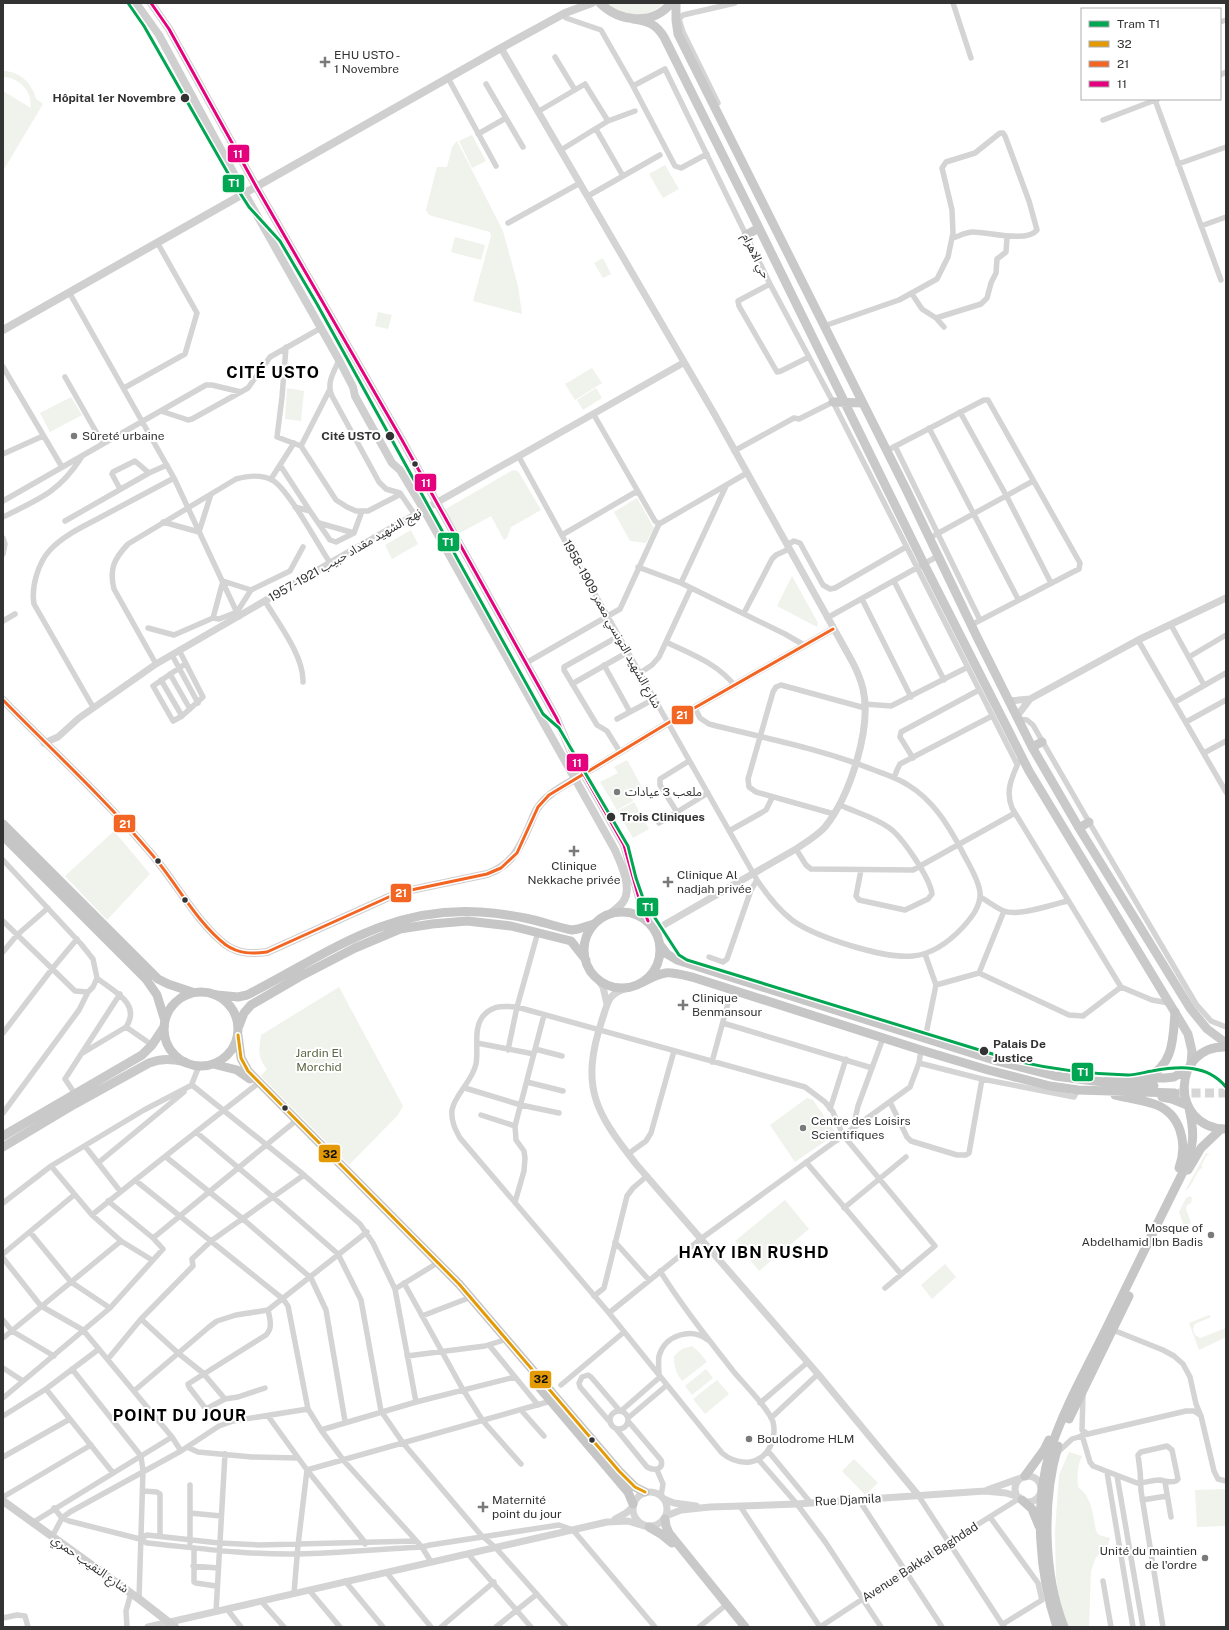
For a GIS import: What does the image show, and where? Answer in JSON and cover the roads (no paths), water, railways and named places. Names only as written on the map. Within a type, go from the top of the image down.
[{"type":"highway","points":[[3,824],[158,979],[192,992],[205,992],[238,997],[247,995],[350,939],[379,927],[411,917],[442,913],[479,912],[526,918],[572,930],[578,930],[594,924],[604,916],[611,913],[626,911],[641,916],[648,921],[657,933],[661,946],[667,954],[677,960],[925,1039],[1035,1071],[1055,1076],[1175,1090],[1078,1090],[1050,1086],[920,1050],[692,977],[670,972],[662,973],[628,988],[608,985],[592,973],[586,960],[571,941],[511,926],[467,921],[400,929],[355,948],[251,1005],[244,1013],[230,1052],[221,1061],[213,1064],[198,1066],[185,1062],[176,1056],[169,1048],[165,1038],[164,1024],[157,995],[146,979],[3,836]]},
{"type":"highway","points":[[586,960],[584,945],[586,937],[594,924]]},
{"type":"highway","points":[[642,983],[654,971],[660,955],[661,946]]},
{"type":"highway","points":[[164,1024],[172,1005],[182,997],[192,992]]},
{"type":"highway","points":[[217,995],[226,1001],[234,1010],[238,1031],[240,1058],[248,1071],[442,1265],[619,1471],[632,1484],[645,1492]]},
{"type":"highway","points":[[1146,1078],[1155,1073],[1162,1066],[1170,1054],[1175,1012]]},
{"type":"highway","points":[[1035,1071],[1092,1078],[1174,1077],[1190,1066],[1204,1052],[1213,1048],[1226,1047]]},
{"type":"highway","points":[[213,1064],[237,1070],[256,1085],[434,1265],[466,1299],[628,1492],[633,1505]]},
{"type":"highway","points":[[1056,1627],[1045,1579],[1040,1530],[1046,1468],[1061,1422],[1184,1170],[1192,1148],[1193,1131],[1184,1086],[1190,1066]]},
{"type":"highway","points":[[1091,1090],[1167,1098],[1188,1107],[1199,1120],[1213,1128],[1223,1129]]},
{"type":"highway","points":[[1091,1090],[1156,1104],[1167,1111],[1181,1129],[1183,1149],[1181,1164],[1153,1232]]},
{"type":"highway","points":[[1064,1627],[1053,1588],[1048,1547],[1050,1486],[1056,1454],[1065,1429],[1190,1167],[1201,1148],[1223,1129]]},
{"type":"highway","points":[[1023,1477],[1044,1450],[1061,1422]]},
{"type":"highway","points":[[1020,1498],[1032,1509],[1040,1530]]},
{"type":"main road","points":[[136,3],[159,35],[245,194],[339,360],[353,387],[355,396],[392,463],[400,470],[424,510],[615,850],[624,873],[626,890],[623,902],[611,913]]},
{"type":"main road","points":[[151,3],[169,29],[256,188],[437,503],[557,719],[567,744],[624,845],[648,921]]},
{"type":"main road","points":[[564,14],[577,3]]},
{"type":"main road","points":[[633,19],[646,18],[658,14],[671,3]]},
{"type":"main road","points":[[676,3],[678,34],[826,325],[863,403],[890,449],[929,538],[970,625],[1032,747],[1079,828],[1207,1029],[1226,1043]]},
{"type":"main road","points":[[3,330],[564,14],[597,4],[622,17],[650,22],[661,32],[759,228],[845,402],[920,566],[1021,755],[1188,1034],[1192,1057],[1190,1066]]},
{"type":"main road","points":[[746,235],[759,228]]},
{"type":"main road","points":[[833,402],[863,403]]},
{"type":"main road","points":[[3,700],[142,842],[203,922],[214,934],[227,946],[242,953],[254,954],[266,952],[397,894],[496,871],[510,861],[517,853],[538,807],[544,799],[584,774]]},
{"type":"main road","points":[[1032,747],[1042,742]]},
{"type":"main road","points":[[1079,828],[1089,822]]},
{"type":"main road","points":[[3,1136],[136,1059],[152,1045],[164,1024]]},
{"type":"main road","points":[[3,1147],[75,1104],[149,1063],[162,1059],[185,1062]]},
{"type":"main road","name":"شارع النقيب حمري","points":[[3,1501],[173,1625]]},
{"type":"main road","points":[[665,1518],[667,1530],[745,1627]]},
{"type":"main road","points":[[646,1526],[666,1538],[690,1560]]},
{"type":"street","points":[[735,3],[682,16],[679,19],[679,22],[826,325],[899,300],[936,279],[948,257],[953,238],[954,220],[942,168],[946,162],[975,153],[1001,133],[1006,136],[1025,189],[1037,229],[1032,234],[1007,236],[974,232],[953,238]]},
{"type":"street","points":[[953,3],[971,58]]},
{"type":"street","points":[[564,14],[566,18],[601,30],[633,86],[675,166],[680,168],[707,154]]},
{"type":"street","points":[[502,48],[734,450],[856,670],[863,688],[865,706],[863,732],[855,763],[840,805],[818,834],[756,877],[662,926],[657,933]]},
{"type":"street","points":[[555,57],[574,90]]},
{"type":"street","name":"حي الاهرام","points":[[633,86],[665,69],[770,284],[833,402],[906,547],[920,566],[979,690],[1017,764]]},
{"type":"street","points":[[448,78],[496,166]]},
{"type":"street","points":[[486,84],[523,148]]},
{"type":"street","points":[[539,111],[585,84],[608,121]]},
{"type":"street","points":[[1103,120],[1156,100],[1221,280]]},
{"type":"street","points":[[561,150],[608,121],[635,111]]},
{"type":"street","points":[[478,134],[506,118]]},
{"type":"street","points":[[596,129],[623,176]]},
{"type":"street","points":[[1178,164],[1226,146]]},
{"type":"street","points":[[588,196],[660,155]]},
{"type":"street","points":[[508,224],[580,183]]},
{"type":"street","points":[[1201,226],[1226,217]]},
{"type":"street","points":[[936,318],[981,304],[988,298],[991,283],[996,273],[997,259],[1007,248],[1007,236]]},
{"type":"street","points":[[124,388],[185,354],[196,313],[158,242]]},
{"type":"street","points":[[770,284],[738,301],[739,306],[777,372],[809,357]]},
{"type":"street","points":[[69,292],[174,478],[238,614]]},
{"type":"street","points":[[912,294],[922,309],[936,318],[944,327]]},
{"type":"street","points":[[161,411],[188,420],[192,419],[248,388],[270,357],[321,328]]},
{"type":"street","points":[[286,347],[277,437],[301,446],[336,500],[356,510],[368,511],[401,494]]},
{"type":"street","points":[[339,360],[330,381],[332,396],[379,482],[386,489],[396,491],[401,494],[415,515]]},
{"type":"street","name":"نهج الشهيد مقداد حبيب 1921-1957","points":[[58,737],[94,707],[156,664],[238,614],[265,601],[683,363]]},
{"type":"street","points":[[4,370],[62,467]]},
{"type":"street","points":[[65,377],[103,444]]},
{"type":"street","points":[[3,501],[206,385],[241,392]]},
{"type":"street","points":[[301,446],[330,388]]},
{"type":"street","points":[[970,625],[980,620],[1018,599],[1073,572],[1079,568],[1080,565],[989,401],[985,400],[890,449],[938,534],[980,620]]},
{"type":"street","points":[[734,450],[794,418],[799,419],[833,402]]},
{"type":"street","points":[[960,412],[1006,495],[1051,583]]},
{"type":"street","points":[[594,414],[655,521],[659,524]]},
{"type":"street","points":[[929,428],[1018,599]]},
{"type":"street","points":[[3,454],[43,436]]},
{"type":"street","points":[[271,479],[294,443]]},
{"type":"street","points":[[3,517],[51,492],[71,473],[82,456]]},
{"type":"street","name":"شارع الشهيد التونسي معمر 1909-1958","points":[[519,457],[729,831],[767,895],[789,918],[801,926],[827,937],[878,953],[905,956],[925,954]]},
{"type":"street","points":[[120,489],[112,474],[131,462],[137,462],[149,473]]},
{"type":"street","points":[[65,522],[120,489],[167,465]]},
{"type":"street","points":[[280,465],[330,540],[336,542],[354,533],[362,511]]},
{"type":"street","points":[[526,663],[620,608],[659,524],[746,473]]},
{"type":"street","points":[[156,664],[114,589],[111,577],[113,564],[119,553],[128,544],[236,479],[244,476],[266,478],[271,479],[282,488],[330,563]]},
{"type":"street","points":[[94,707],[34,604],[33,593],[40,569],[49,551],[58,542],[75,531],[174,478]]},
{"type":"street","points":[[929,538],[1033,481]]},
{"type":"street","points":[[681,583],[726,486]]},
{"type":"street","points":[[562,535],[634,493],[639,493]]},
{"type":"street","points":[[199,532],[211,494]]},
{"type":"street","points":[[295,507],[310,511]]},
{"type":"street","points":[[163,522],[199,532]]},
{"type":"street","points":[[318,523],[354,533]]},
{"type":"street","points":[[3,538],[3,554]]},
{"type":"street","points":[[744,613],[772,559],[794,541],[800,542],[823,585],[830,589],[835,588],[906,547]]},
{"type":"street","points":[[148,628],[174,635],[213,618],[219,619],[238,614],[251,590],[290,571],[303,547]]},
{"type":"street","points":[[827,618],[938,556]]},
{"type":"street","points":[[638,567],[681,583],[744,613],[804,645]]},
{"type":"street","points":[[894,581],[944,680]]},
{"type":"street","points":[[223,582],[251,590]]},
{"type":"street","points":[[213,618],[223,582]]},
{"type":"street","points":[[640,673],[656,661],[691,588]]},
{"type":"street","points":[[862,598],[911,697]]},
{"type":"street","points":[[1009,701],[1030,699],[1138,640],[1226,598]]},
{"type":"street","points":[[265,601],[298,656],[302,668],[303,682]]},
{"type":"street","points":[[3,621],[15,614]]},
{"type":"street","points":[[1171,625],[1204,686]]},
{"type":"street","points":[[584,774],[668,723],[735,686],[833,628]]},
{"type":"street","points":[[1189,657],[1226,635]]},
{"type":"street","points":[[619,636],[564,667],[565,672],[597,725],[607,731],[620,752]]},
{"type":"street","points":[[1138,640],[1226,792]]},
{"type":"street","points":[[666,642],[707,661],[718,668],[735,686]]},
{"type":"street","points":[[179,650],[185,664],[203,695],[202,700],[182,716],[173,721],[153,686],[185,664]]},
{"type":"street","points":[[572,684],[628,652]]},
{"type":"street","points":[[172,655],[178,669],[198,703]]},
{"type":"street","points":[[604,665],[630,712]]},
{"type":"street","points":[[834,814],[772,798],[752,790],[748,782],[773,692],[778,686],[865,706],[889,707],[968,667]]},
{"type":"street","points":[[1175,702],[1226,673]]},
{"type":"street","points":[[170,674],[190,709]]},
{"type":"street","points":[[161,680],[182,716]]},
{"type":"street","points":[[913,758],[900,737],[901,732],[979,690]]},
{"type":"street","points":[[617,719],[654,698]]},
{"type":"street","points":[[1030,699],[1018,718],[1032,723],[1193,1006],[1211,1021],[1226,1027]]},
{"type":"street","points":[[1186,722],[1226,700]]},
{"type":"street","points":[[695,708],[700,718],[709,724],[855,763],[894,778],[909,785],[931,804],[940,816],[958,845],[976,879],[980,897],[974,914],[961,930],[949,940],[925,954],[936,985],[925,1039]]},
{"type":"street","points":[[894,778],[898,766],[992,716]]},
{"type":"street","points":[[44,742],[58,737],[58,756]]},
{"type":"street","points":[[1204,753],[1226,741]]},
{"type":"street","points":[[1021,755],[1009,786],[1008,795],[1009,801],[1015,813],[1121,987],[1152,1000],[1169,1003]]},
{"type":"street","points":[[677,812],[660,781],[662,776],[690,761]]},
{"type":"street","points":[[659,823],[708,793]]},
{"type":"street","points":[[729,831],[766,810],[772,798]]},
{"type":"street","points":[[840,805],[890,828],[920,866],[930,886],[932,894],[928,899],[905,910],[858,899],[856,893],[861,870]]},
{"type":"street","points":[[796,849],[807,867],[811,869],[909,870],[920,866],[1015,813]]},
{"type":"street","points":[[3,860],[77,939],[93,959],[97,978],[79,1010],[3,1113]]},
{"type":"street","points":[[709,957],[723,962],[727,959],[756,877]]},
{"type":"street","points":[[980,897],[1004,911],[1018,913],[1068,901]]},
{"type":"street","points":[[3,952],[17,935],[48,908]]},
{"type":"street","points":[[979,973],[1004,911]]},
{"type":"street","points":[[3,921],[75,991],[88,992]]},
{"type":"street","points":[[508,1050],[517,1007],[538,932]]},
{"type":"street","points":[[4,1030],[77,939]]},
{"type":"street","points":[[936,985],[979,973],[1069,1015],[1083,1016],[1121,987]]},
{"type":"street","points":[[81,1054],[126,1027],[130,1021],[129,1006],[120,994],[97,978]]},
{"type":"street","points":[[597,978],[604,991],[607,1004]]},
{"type":"street","points":[[628,988],[612,994],[598,1030],[591,1070],[592,1087],[600,1114],[613,1135],[628,1154],[808,1362],[918,1495],[948,1543],[1004,1626],[1042,1600],[1038,1583],[990,1517]]},
{"type":"street","points":[[75,1094],[65,1079],[120,994]]},
{"type":"street","points":[[712,1062],[728,1004]]},
{"type":"street","points":[[660,1271],[712,1344],[771,1418],[775,1433],[772,1444],[768,1451],[758,1459],[743,1462],[728,1458],[722,1453],[609,1313],[460,1138],[455,1130],[452,1120],[454,1101],[465,1088],[476,1064],[480,1021],[484,1014],[498,1006],[517,1007],[805,1088],[825,1102],[843,1135],[935,1246],[884,1288]]},
{"type":"street","points":[[515,1202],[524,1171],[526,1158],[524,1150],[516,1140],[515,1126],[544,1015]]},
{"type":"street","points":[[723,1023],[872,1068]]},
{"type":"street","points":[[126,1027],[152,1045]]},
{"type":"street","points":[[853,1128],[858,1106],[883,1038]]},
{"type":"street","points":[[477,1043],[508,1050],[562,1056]]},
{"type":"street","points":[[609,1313],[702,1238],[910,1087],[919,1063],[920,1050]]},
{"type":"street","points":[[628,1154],[646,1141],[651,1133],[674,1051]]},
{"type":"street","points":[[830,1110],[846,1059]]},
{"type":"street","points":[[919,1063],[982,1079],[1074,1097],[1078,1090]]},
{"type":"street","points":[[98,1163],[192,1085],[198,1066]]},
{"type":"street","points":[[890,1102],[907,1137],[911,1140],[958,1155],[966,1155],[969,1153],[982,1079]]},
{"type":"street","points":[[527,1082],[563,1091]]},
{"type":"street","points":[[192,1085],[304,1175],[360,1224],[367,1232],[394,1289],[416,1402]]},
{"type":"street","points":[[3,1203],[51,1166],[144,1110],[192,1085]]},
{"type":"street","points":[[92,1215],[120,1190],[135,1180],[256,1085]]},
{"type":"street","points":[[465,1088],[559,1113]]},
{"type":"street","points":[[481,1115],[515,1126]]},
{"type":"street","points":[[153,1238],[210,1193],[293,1123]]},
{"type":"street","points":[[196,1132],[240,1168],[338,1254],[361,1300],[381,1411],[403,1443],[484,1537],[566,1627]]},
{"type":"street","points":[[85,1146],[120,1190]]},
{"type":"street","points":[[166,1156],[311,1278],[326,1310],[345,1421]]},
{"type":"street","points":[[844,1208],[906,1156]]},
{"type":"street","points":[[806,1162],[901,1274]]},
{"type":"street","points":[[51,1166],[92,1215],[121,1241],[152,1260]]},
{"type":"street","points":[[108,1359],[142,1319],[193,1266],[192,1259],[212,1240],[304,1175]]},
{"type":"street","points":[[594,1296],[604,1288],[629,1192],[647,1176]]},
{"type":"street","points":[[135,1180],[212,1240],[283,1299],[288,1306],[308,1409],[321,1430],[344,1460],[415,1541],[422,1547],[431,1562]]},
{"type":"street","points":[[3,1254],[74,1195]]},
{"type":"street","points":[[3,1398],[110,1308],[163,1249],[153,1238],[108,1201]]},
{"type":"street","points":[[30,1232],[71,1282],[110,1308]]},
{"type":"street","points":[[134,1391],[217,1321],[236,1315],[268,1310],[311,1278],[338,1254],[367,1232]]},
{"type":"street","points":[[3,1338],[121,1241]]},
{"type":"street","points":[[615,1242],[649,1280]]},
{"type":"street","points":[[3,1258],[41,1306],[83,1330],[172,1437],[181,1451]]},
{"type":"street","points":[[394,1289],[434,1265]]},
{"type":"street","points":[[404,1283],[463,1390],[483,1421],[521,1464]]},
{"type":"street","points":[[422,1316],[466,1299]]},
{"type":"street","points":[[264,1388],[238,1397],[225,1399],[208,1408],[205,1408],[188,1385],[203,1373],[266,1335],[271,1324],[268,1310]]},
{"type":"street","points":[[142,1319],[178,1353],[203,1373],[225,1399]]},
{"type":"street","points":[[3,1320],[12,1330],[54,1356]]},
{"type":"street","points":[[1113,1330],[1163,1350],[1179,1359],[1190,1377],[1214,1471],[1218,1478],[1226,1481]]},
{"type":"street","points":[[561,1385],[624,1332]]},
{"type":"street","points":[[660,1376],[659,1356],[664,1346],[670,1340],[681,1335],[692,1334],[702,1336],[712,1344]]},
{"type":"street","points":[[407,1356],[489,1345],[501,1341]]},
{"type":"street","points":[[489,1345],[538,1405]]},
{"type":"street","points":[[3,1416],[46,1389],[99,1348]]},
{"type":"street","points":[[760,1403],[808,1362]]},
{"type":"street","points":[[3,1368],[24,1381]]},
{"type":"street","points":[[72,1369],[141,1456],[143,1491],[140,1539],[139,1599]]},
{"type":"street","points":[[771,1418],[818,1374]]},
{"type":"street","points":[[588,1375],[591,1376],[620,1411],[625,1413],[628,1419],[661,1460],[662,1464],[657,1470],[652,1470],[647,1467],[617,1430],[612,1427],[609,1421],[580,1387],[579,1383],[582,1377],[588,1375]]},
{"type":"street","points":[[609,1421],[611,1415],[620,1411],[660,1376]]},
{"type":"street","points":[[321,1430],[345,1421],[381,1411],[515,1377]]},
{"type":"street","points":[[617,1430],[626,1427],[628,1419],[667,1385]]},
{"type":"street","points":[[46,1389],[114,1473]]},
{"type":"street","points":[[1083,1392],[1082,1430],[1085,1435],[1091,1464],[1136,1483],[1141,1483],[1161,1480],[1165,1482],[1176,1481],[1178,1479],[1172,1450],[1167,1446],[1139,1453],[1141,1483],[1142,1500],[1163,1627]]},
{"type":"street","points":[[307,1470],[551,1401]]},
{"type":"street","points":[[52,1537],[62,1518],[70,1512],[181,1451],[210,1431],[226,1423],[308,1409]]},
{"type":"street","points":[[521,1410],[544,1436]]},
{"type":"street","points":[[1056,1454],[1072,1439],[1085,1435],[1186,1411],[1194,1411],[1201,1416]]},
{"type":"street","points":[[268,1416],[307,1470],[364,1541],[366,1549]]},
{"type":"street","points":[[3,1457],[70,1419]]},
{"type":"street","points":[[32,1522],[172,1437]]},
{"type":"street","points":[[3,1497],[91,1444]]},
{"type":"street","points":[[187,1447],[198,1452],[275,1459],[298,1458]]},
{"type":"street","points":[[768,1451],[810,1502]]},
{"type":"street","points":[[216,1612],[216,1586],[224,1454]]},
{"type":"street","points":[[758,1459],[797,1504],[826,1543],[881,1627]]},
{"type":"street","points":[[294,1593],[307,1470]]},
{"type":"street","points":[[657,1470],[663,1484],[663,1498],[667,1506],[665,1518]]},
{"type":"street","points":[[1107,1472],[1133,1627]]},
{"type":"street","points":[[1117,1476],[1143,1627]]},
{"type":"street","points":[[1020,1498],[1016,1493],[1016,1485],[1023,1477]]},
{"type":"street","points":[[1023,1477],[1033,1477],[1039,1482],[1041,1489],[1041,1493],[1033,1501],[1025,1501],[1006,1493],[985,1491],[1023,1477]]},
{"type":"street","points":[[1165,1482],[1171,1517]]},
{"type":"street","points":[[190,1485],[189,1540],[192,1548],[195,1583],[216,1586]]},
{"type":"street","points":[[143,1491],[157,1492],[160,1494],[160,1536]]},
{"type":"street","name":"Rue Djamila","points":[[710,1507],[797,1504],[985,1491]]},
{"type":"street","points":[[148,1627],[173,1625],[227,1609],[294,1593],[607,1522],[621,1517],[633,1505],[637,1498],[645,1492],[654,1492],[663,1498],[678,1504],[710,1507]]},
{"type":"street","points":[[1142,1500],[1167,1496]]},
{"type":"street","name":"Avenue Bakkal Baghdad","points":[[820,1627],[906,1572],[948,1543],[1020,1498]]},
{"type":"street","points":[[859,1500],[942,1627]]},
{"type":"street","points":[[633,1505],[633,1512],[636,1520],[646,1526]]},
{"type":"street","points":[[740,1506],[820,1627]]},
{"type":"street","points":[[607,1522],[628,1521],[646,1526],[658,1525],[665,1518],[681,1510],[710,1507]]},
{"type":"street","points":[[54,1508],[62,1518],[78,1524],[100,1528],[140,1539],[147,1543],[219,1551],[260,1553],[298,1554],[422,1547],[559,1525],[573,1530],[655,1627]]},
{"type":"street","points":[[190,1513],[221,1516]]},
{"type":"street","points":[[140,1539],[147,1535],[219,1543],[259,1545],[298,1545],[364,1541],[415,1541],[430,1545]]},
{"type":"street","points":[[259,1545],[260,1553]]},
{"type":"street","points":[[468,1554],[494,1582],[531,1627]]},
{"type":"street","points":[[194,1566],[218,1568]]},
{"type":"street","points":[[386,1572],[431,1627]]},
{"type":"street","points":[[345,1581],[384,1627]]},
{"type":"street","points":[[1103,1581],[1111,1627]]},
{"type":"street","points":[[441,1627],[494,1582]]},
{"type":"street","points":[[309,1590],[340,1627]]},
{"type":"street","points":[[127,1627],[126,1611],[131,1593]]},
{"type":"street","points":[[496,1627],[537,1594]]},
{"type":"street","points":[[261,1601],[284,1627]]},
{"type":"street","points":[[699,1627],[727,1604]]},
{"type":"street","points":[[227,1609],[241,1627]]},
{"type":"street","points":[[3,1618],[22,1615],[25,1616],[28,1627]]},
{"type":"tunnel","points":[[1178,1093],[1226,1093]]},
{"type":"tram line","name":"T1","points":[[128,3],[144,26],[233,182],[249,207],[280,241],[317,304],[543,714],[559,728],[628,846],[636,878],[644,901],[679,955],[687,960],[1012,1060],[1084,1072],[1131,1075],[1162,1069],[1192,1068],[1210,1074],[1226,1087]]},
{"type":"place","name":"EHU USTO - 1 Novembre","points":[[325,62]]},
{"type":"place","name":"Hôpital 1er Novembre","points":[[185,98]]},
{"type":"place","name":"Sûreté urbaine","points":[[74,436]]},
{"type":"place","name":"Cité USTO","points":[[390,436]]},
{"type":"place","name":"ملعب 3 عيادات","points":[[617,792]]},
{"type":"place","name":"Trois Cliniques","points":[[611,817]]},
{"type":"place","name":"Clinique Nekkache privée","points":[[574,851]]},
{"type":"place","name":"Clinique Al nadjah privée","points":[[668,882]]},
{"type":"place","name":"Clinique Benmansour","points":[[683,1005]]},
{"type":"place","name":"Palais De Justice","points":[[984,1051]]},
{"type":"place","name":"Centre des Loisirs Scientifiques","points":[[803,1128]]},
{"type":"place","name":"Mosque of Abdelhamid Ibn Badis","points":[[1211,1235]]},
{"type":"place","name":"Boulodrome HLM","points":[[749,1439]]},
{"type":"place","name":"Maternité point du jour","points":[[483,1507]]},
{"type":"place","name":"Unité du maintien de l'ordre","points":[[1205,1558]]},
{"type":"district","name":"CITÉ USTO","points":[[273,372]]},
{"type":"district","name":"HAYY IBN RUSHD","points":[[754,1252]]},
{"type":"district","name":"POINT DU JOUR","points":[[180,1415]]},
{"type":"park label","name":"Jardin El Morchid","points":[[319,1060]]}]
